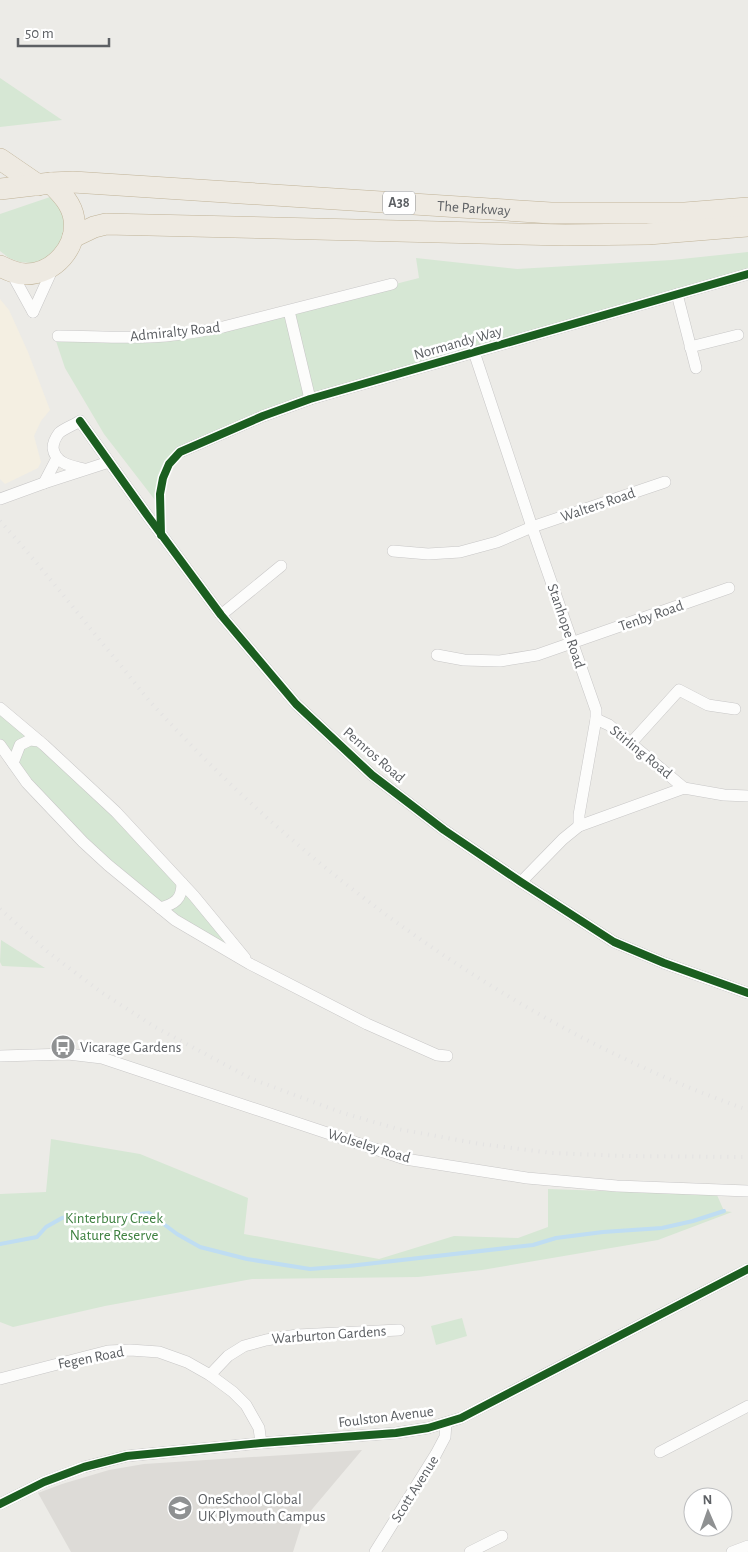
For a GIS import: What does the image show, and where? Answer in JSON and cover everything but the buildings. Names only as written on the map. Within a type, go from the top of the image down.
[{"type":"highway","points":[[0,159],[62,193],[70,206],[74,219],[73,237],[62,257],[54,265],[40,272],[26,274],[5,269]]},
{"type":"highway","name":"The Parkway","points":[[0,189],[73,182],[551,213],[685,213],[748,208]]},
{"type":"highway","name":"The Parkway","points":[[73,237],[94,227],[106,224],[565,235],[648,234],[748,226]]},
{"type":"street","points":[[5,269],[33,312],[54,265]]},
{"type":"street","name":"Normandy Way","points":[[180,452],[263,416],[310,399],[748,274]]},
{"type":"street","name":"Admiralty Road","points":[[58,336],[87,341],[198,332],[223,328],[392,284]]},
{"type":"street","points":[[677,294],[696,368]]},
{"type":"street","points":[[290,311],[310,399]]},
{"type":"street","points":[[690,347],[738,335]]},
{"type":"street","name":"Stanhope Road","points":[[474,352],[532,527],[596,710],[579,815],[579,826]]},
{"type":"street","name":"Pemros Road","points":[[57,458],[54,444],[58,434],[80,421],[221,615],[296,704],[372,775],[444,830],[520,882],[614,942],[664,964],[748,993]]},
{"type":"street","points":[[44,483],[57,458],[65,464],[84,469]]},
{"type":"street","points":[[5,498],[84,469],[109,462]]},
{"type":"street","name":"Walters Road","points":[[392,551],[428,554],[460,552],[496,542],[532,527],[665,482]]},
{"type":"street","points":[[221,615],[282,566]]},
{"type":"street","name":"Tenby Road","points":[[437,655],[464,660],[500,662],[537,655],[729,588]]},
{"type":"street","points":[[631,743],[679,690],[708,706],[735,709]]},
{"type":"street","points":[[0,708],[116,812],[182,883],[250,964]]},
{"type":"street","name":"Stirling Road","points":[[596,719],[609,725],[684,788]]},
{"type":"street","points":[[13,763],[20,745],[30,740],[39,741]]},
{"type":"street","points":[[0,745],[27,783],[83,842],[108,866],[175,920],[250,964],[367,1024],[437,1055],[447,1056]]},
{"type":"street","name":"Stirling Road","points":[[579,826],[684,788],[724,795],[748,796]]},
{"type":"street","points":[[520,882],[563,839],[579,826]]},
{"type":"street","points":[[160,908],[178,901],[181,896],[182,883]]},
{"type":"street","name":"Wolseley Road","points":[[0,1056],[68,1054],[102,1058],[405,1159],[545,1180],[617,1186],[748,1191]]},
{"type":"street","name":"Foulston Avenue","points":[[0,1504],[44,1482],[84,1467],[127,1456],[396,1432],[428,1428],[446,1423],[469,1413],[748,1269]]},
{"type":"street","name":"Warburton Gardens","points":[[210,1375],[228,1356],[244,1346],[266,1340],[297,1335],[400,1330]]},
{"type":"street","name":"Fegen Road","points":[[0,1380],[108,1351],[159,1352],[187,1362],[210,1375],[233,1392],[246,1405],[259,1428],[261,1443]]},
{"type":"street","points":[[660,1452],[748,1406]]},
{"type":"street","name":"Scott Avenue","points":[[375,1552],[436,1454],[445,1437],[446,1423]]},
{"type":"street","points":[[470,1552],[502,1536]]},
{"type":"street","points":[[732,1552],[748,1546]]},
{"type":"shaded area","points":[[0,299],[9,310],[28,352],[50,410],[41,421],[34,436],[41,462],[38,468],[5,484],[0,479]]},
{"type":"shaded area","name":"OneSchool Global UK Plymouth Campus","points":[[362,1450],[303,1520],[293,1552],[71,1552],[38,1493],[109,1470],[144,1464]]},
{"type":"green space","points":[[0,78],[62,120],[0,127]]},
{"type":"green space","points":[[53,196],[65,219],[61,243],[44,260],[32,263],[20,262],[9,258],[0,251],[0,214]]},
{"type":"green space","points":[[748,252],[748,274],[310,399],[188,452],[172,468],[166,478],[164,495],[165,513],[104,434],[65,368],[54,335],[165,336],[289,311],[419,278],[416,258],[517,269],[672,260]]},
{"type":"green space","points":[[0,708],[116,812],[250,964],[175,920],[108,865],[0,745]]},
{"type":"green space","points":[[1,940],[45,968],[2,966],[0,962]]},
{"type":"green space","name":"Kinterbury Creek Nature Reserve","points":[[51,1139],[140,1154],[248,1198],[244,1234],[379,1259],[454,1236],[518,1238],[548,1227],[548,1189],[717,1195],[724,1211],[732,1212],[658,1240],[482,1270],[418,1277],[252,1279],[105,1306],[13,1327],[0,1322],[0,1194],[46,1192]]},
{"type":"green space","points":[[462,1318],[467,1336],[436,1345],[431,1326]]},
{"type":"waterway","points":[[113,1217],[149,1213],[177,1234],[200,1247],[247,1259],[310,1269],[533,1245],[556,1238],[603,1232],[662,1228],[724,1211]]},
{"type":"waterway","points":[[0,1244],[37,1237],[46,1227],[62,1218],[73,1216]]},
{"type":"railway","points":[[0,521],[43,570],[155,707],[217,771],[284,832],[354,890],[428,944],[505,994],[584,1039],[665,1077],[748,1110]]},
{"type":"railway","points":[[0,909],[48,952],[101,992],[155,1027],[252,1079],[343,1113],[398,1129],[480,1144],[552,1153],[624,1156],[748,1157]]},
{"type":"cycle path","points":[[161,535],[160,494],[163,478],[169,464],[180,452],[263,416],[310,399],[748,274]]},
{"type":"cycle path","points":[[80,421],[221,615],[296,704],[372,775],[444,830],[614,942],[664,963],[748,993]]},
{"type":"cycle path","points":[[0,1504],[44,1482],[84,1467],[127,1456],[261,1443],[396,1433],[428,1428],[461,1418],[748,1269]]},
{"type":"place","name":"Vicarage Gardens","points":[[63,1047]]},
{"type":"place","name":"OneSchool Global UK Plymouth Campus","points":[[180,1508]]}]
